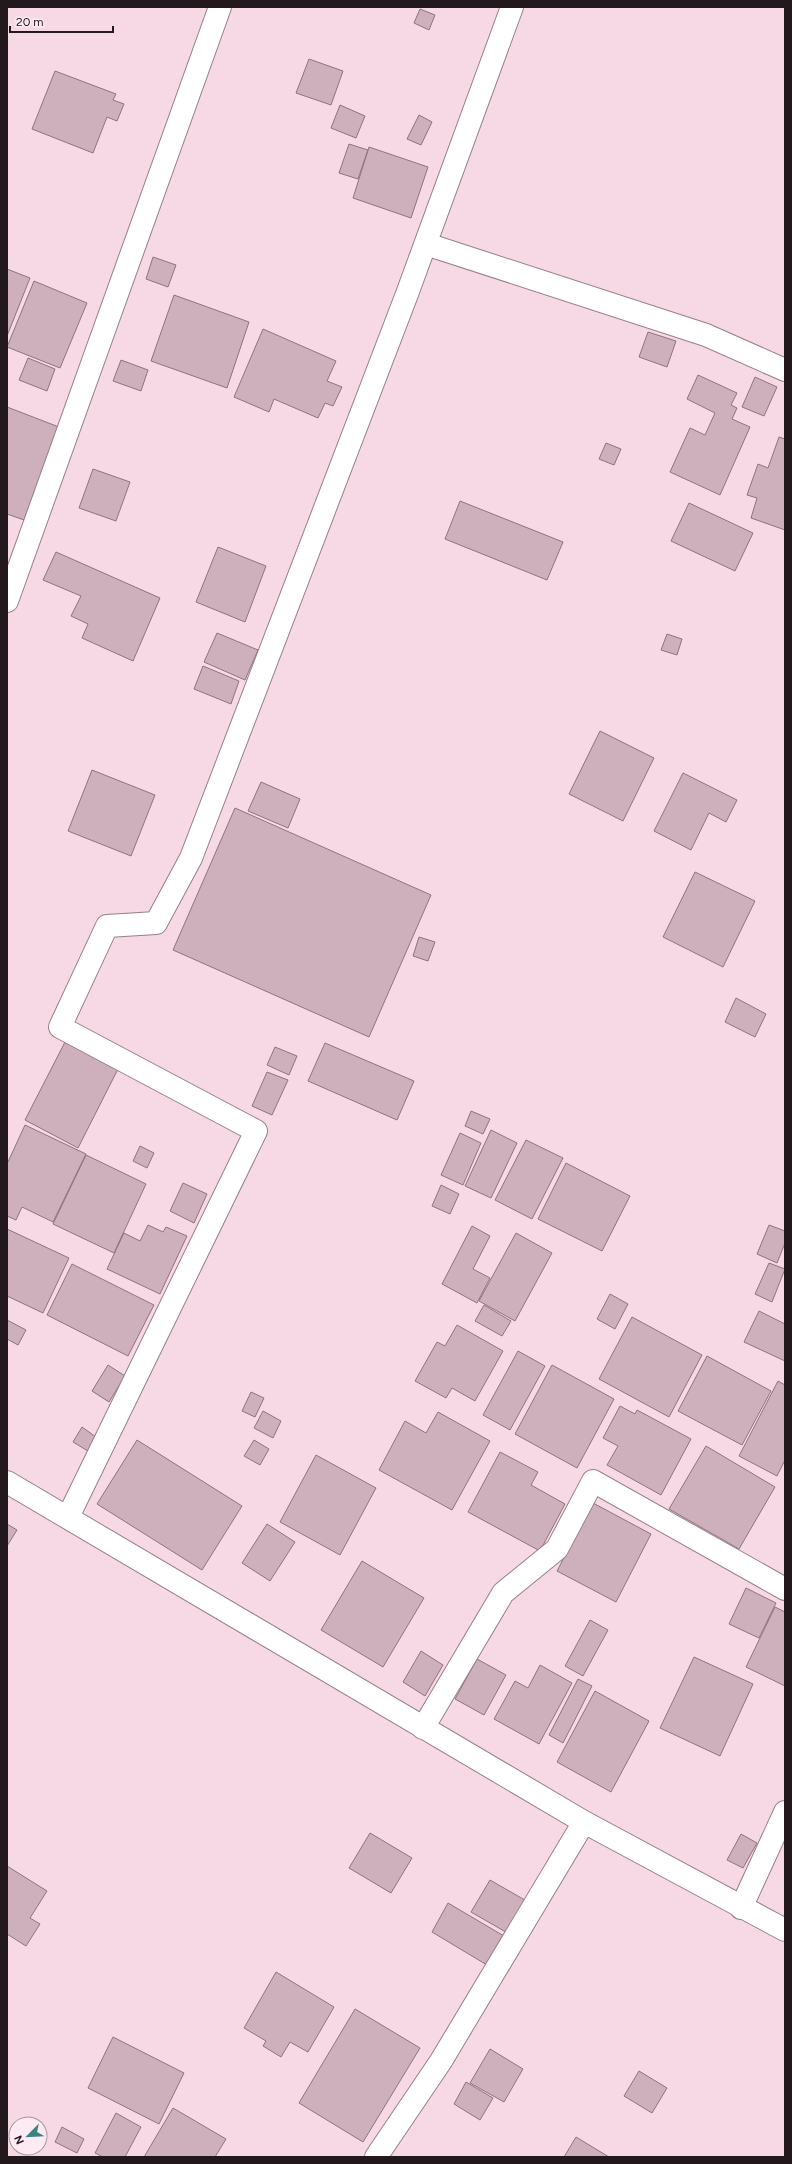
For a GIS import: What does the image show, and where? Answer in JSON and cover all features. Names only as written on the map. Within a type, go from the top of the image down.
[{"type":"street","points":[[7,602],[220,7]]},
{"type":"street","points":[[68,1517],[256,1131],[60,1027],[107,926],[156,923],[191,858],[426,244],[512,7]]},
{"type":"street","points":[[426,244],[706,335],[785,370]]},
{"type":"street","points":[[423,1728],[503,1593],[556,1549],[593,1481],[785,1589]]},
{"type":"street","points":[[7,1482],[584,1822],[741,1908],[785,1930]]},
{"type":"street","points":[[741,1908],[785,1812]]},
{"type":"street","points":[[376,2157],[441,2061],[584,1822]]},
{"type":"building","points":[[420,9],[435,15],[429,30],[414,23]]},
{"type":"building","points":[[309,59],[343,71],[331,105],[296,93]]},
{"type":"building","points":[[55,71],[116,94],[113,100],[124,104],[117,121],[107,117],[93,153],[32,129]]},
{"type":"building","points":[[340,105],[365,116],[356,138],[331,128]]},
{"type":"building","points":[[419,115],[432,122],[421,145],[407,139]]},
{"type":"building","points":[[349,144],[368,150],[358,179],[339,173]]},
{"type":"building","points":[[369,147],[428,167],[411,218],[353,198]]},
{"type":"building","points":[[153,257],[176,265],[168,287],[146,279]]},
{"type":"building","points":[[7,269],[30,278],[7,336]]},
{"type":"building","points":[[34,281],[87,303],[60,368],[7,347]]},
{"type":"building","points":[[174,295],[249,322],[227,388],[151,361]]},
{"type":"building","points":[[263,329],[336,361],[327,381],[342,387],[333,406],[325,403],[318,418],[274,399],[269,412],[234,397]]},
{"type":"building","points":[[648,332],[676,341],[667,367],[639,357]]},
{"type":"building","points":[[28,358],[55,369],[47,391],[19,380]]},
{"type":"building","points":[[121,360],[148,370],[141,391],[113,381]]},
{"type":"building","points":[[698,375],[737,393],[731,405],[737,408],[732,419],[750,427],[720,495],[670,472],[690,428],[705,435],[715,413],[687,399]]},
{"type":"building","points":[[755,377],[777,387],[764,416],[742,407]]},
{"type":"building","points":[[7,407],[59,427],[24,520],[7,514]]},
{"type":"building","points":[[779,437],[785,439],[785,530],[751,518],[757,498],[747,495],[758,464],[768,468]]},
{"type":"building","points":[[606,443],[621,449],[614,465],[599,459]]},
{"type":"building","points":[[93,469],[130,482],[116,521],[79,508]]},
{"type":"building","points":[[460,501],[563,542],[547,580],[445,539]]},
{"type":"building","points":[[689,503],[753,533],[735,571],[671,541]]},
{"type":"building","points":[[218,547],[266,566],[245,622],[196,602]]},
{"type":"building","points":[[56,552],[160,598],[133,661],[82,638],[88,624],[71,616],[81,596],[43,580]]},
{"type":"building","points":[[217,633],[258,650],[245,680],[204,662]]},
{"type":"building","points":[[667,634],[682,639],[677,655],[661,650]]},
{"type":"building","points":[[203,666],[239,681],[231,704],[194,689]]},
{"type":"building","points":[[600,731],[654,758],[623,821],[569,794]]},
{"type":"building","points":[[92,770],[155,795],[131,856],[68,831]]},
{"type":"building","points":[[683,773],[737,800],[726,822],[709,813],[691,850],[654,831]]},
{"type":"building","points":[[261,782],[300,799],[288,828],[248,811]]},
{"type":"building","points":[[235,808],[431,895],[369,1037],[173,950]]},
{"type":"building","points":[[695,872],[755,901],[723,967],[663,937]]},
{"type":"building","points":[[419,937],[435,942],[428,961],[413,956]]},
{"type":"building","points":[[736,998],[766,1014],[755,1037],[725,1022]]},
{"type":"building","points":[[65,1042],[118,1069],[78,1148],[25,1120]]},
{"type":"building","points":[[325,1043],[414,1081],[397,1120],[308,1081]]},
{"type":"building","points":[[275,1047],[297,1056],[289,1075],[267,1065]]},
{"type":"building","points":[[267,1072],[288,1080],[272,1115],[252,1106]]},
{"type":"building","points":[[471,1111],[490,1119],[483,1134],[465,1126]]},
{"type":"building","points":[[25,1125],[86,1154],[53,1222],[22,1207],[16,1220],[7,1216],[7,1164]]},
{"type":"building","points":[[491,1130],[517,1143],[491,1198],[465,1186]]},
{"type":"building","points":[[460,1133],[481,1143],[463,1185],[441,1175]]},
{"type":"building","points":[[526,1140],[563,1158],[532,1219],[495,1200]]},
{"type":"building","points":[[140,1146],[154,1153],[147,1168],[133,1161]]},
{"type":"building","points":[[86,1155],[146,1184],[114,1253],[53,1224]]},
{"type":"building","points":[[566,1163],[630,1196],[602,1251],[538,1219]]},
{"type":"building","points":[[183,1183],[207,1194],[194,1223],[170,1211]]},
{"type":"building","points":[[441,1185],[459,1194],[450,1214],[432,1206]]},
{"type":"building","points":[[148,1225],[163,1232],[166,1227],[187,1236],[160,1294],[107,1269],[124,1233],[140,1241]]},
{"type":"building","points":[[769,1225],[785,1231],[785,1243],[777,1263],[757,1254]]},
{"type":"building","points":[[472,1226],[490,1236],[473,1269],[490,1278],[477,1303],[442,1284]]},
{"type":"building","points":[[7,1229],[69,1258],[43,1313],[7,1296]]},
{"type":"building","points":[[516,1233],[552,1253],[515,1321],[479,1301]]},
{"type":"building","points":[[769,1263],[785,1269],[772,1302],[755,1294]]},
{"type":"building","points":[[72,1264],[154,1305],[128,1356],[47,1315]]},
{"type":"building","points":[[610,1294],[628,1304],[615,1329],[597,1319]]},
{"type":"building","points":[[484,1305],[511,1321],[502,1336],[475,1321]]},
{"type":"building","points":[[759,1311],[785,1324],[785,1361],[744,1342]]},
{"type":"building","points":[[632,1317],[702,1355],[669,1417],[599,1379]]},
{"type":"building","points":[[7,1320],[26,1330],[18,1345],[7,1339]]},
{"type":"building","points":[[457,1325],[503,1351],[475,1401],[452,1388],[446,1398],[415,1381],[437,1342],[445,1346]]},
{"type":"building","points":[[518,1351],[545,1366],[510,1430],[483,1415]]},
{"type":"building","points":[[707,1356],[771,1391],[742,1445],[678,1411]]},
{"type":"building","points":[[108,1365],[125,1376],[109,1402],[92,1391]]},
{"type":"building","points":[[552,1365],[614,1399],[577,1468],[515,1434]]},
{"type":"building","points":[[778,1381],[785,1385],[785,1460],[777,1476],[739,1456]]},
{"type":"building","points":[[251,1392],[264,1398],[255,1417],[242,1411]]},
{"type":"building","points":[[620,1406],[635,1414],[637,1410],[691,1439],[661,1495],[607,1465],[618,1446],[603,1438]]},
{"type":"building","points":[[263,1411],[281,1421],[273,1438],[254,1428]]},
{"type":"building","points":[[438,1412],[490,1441],[452,1510],[379,1470],[405,1421],[426,1433]]},
{"type":"building","points":[[82,1427],[96,1437],[88,1451],[73,1442]]},
{"type":"building","points":[[137,1440],[242,1506],[202,1570],[97,1504]]},
{"type":"building","points":[[254,1440],[269,1449],[260,1465],[244,1456]]},
{"type":"building","points":[[706,1446],[775,1487],[739,1549],[669,1509]]},
{"type":"building","points":[[500,1452],[538,1472],[531,1485],[565,1504],[540,1551],[468,1512]]},
{"type":"building","points":[[316,1455],[376,1488],[340,1555],[280,1522]]},
{"type":"building","points":[[593,1503],[651,1534],[616,1602],[557,1571]]},
{"type":"building","points":[[7,1524],[17,1530],[7,1546]]},
{"type":"building","points":[[267,1524],[295,1542],[270,1581],[242,1563]]},
{"type":"building","points":[[362,1561],[424,1598],[383,1667],[321,1630]]},
{"type":"building","points":[[746,1588],[776,1603],[759,1638],[729,1624]]},
{"type":"building","points":[[775,1607],[785,1612],[785,1686],[746,1667]]},
{"type":"building","points":[[590,1620],[608,1630],[583,1676],[565,1666]]},
{"type":"building","points":[[421,1651],[443,1665],[425,1696],[403,1682]]},
{"type":"building","points":[[694,1657],[753,1684],[720,1756],[660,1728]]},
{"type":"building","points":[[477,1659],[506,1675],[484,1715],[455,1699]]},
{"type":"building","points":[[540,1665],[572,1683],[539,1744],[494,1719],[515,1681],[528,1688]]},
{"type":"building","points":[[578,1679],[592,1686],[563,1743],[549,1735]]},
{"type":"building","points":[[595,1691],[649,1721],[611,1792],[557,1762]]},
{"type":"building","points":[[370,1833],[412,1858],[391,1893],[349,1868]]},
{"type":"building","points":[[741,1834],[757,1843],[743,1868],[727,1860]]},
{"type":"building","points":[[7,1866],[47,1891],[30,1918],[40,1924],[26,1946],[7,1934]]},
{"type":"building","points":[[490,1880],[530,1903],[511,1935],[471,1912]]},
{"type":"building","points":[[448,1903],[509,1939],[492,1968],[432,1932]]},
{"type":"building","points":[[276,1972],[334,2007],[308,2052],[290,2042],[281,2057],[263,2046],[266,2041],[244,2028]]},
{"type":"building","points":[[355,2009],[420,2048],[363,2142],[299,2103]]},
{"type":"building","points":[[113,2037],[184,2073],[159,2124],[88,2088]]},
{"type":"building","points":[[490,2049],[523,2069],[504,2102],[470,2083]]},
{"type":"building","points":[[639,2071],[667,2088],[652,2113],[624,2096]]},
{"type":"building","points":[[466,2082],[493,2098],[480,2120],[454,2104]]},
{"type":"building","points":[[173,2108],[226,2139],[215,2157],[144,2157]]},
{"type":"building","points":[[116,2113],[141,2127],[125,2157],[103,2157],[95,2153]]},
{"type":"building","points":[[62,2127],[84,2139],[77,2153],[55,2142]]},
{"type":"building","points":[[576,2137],[609,2157],[564,2157]]}]
